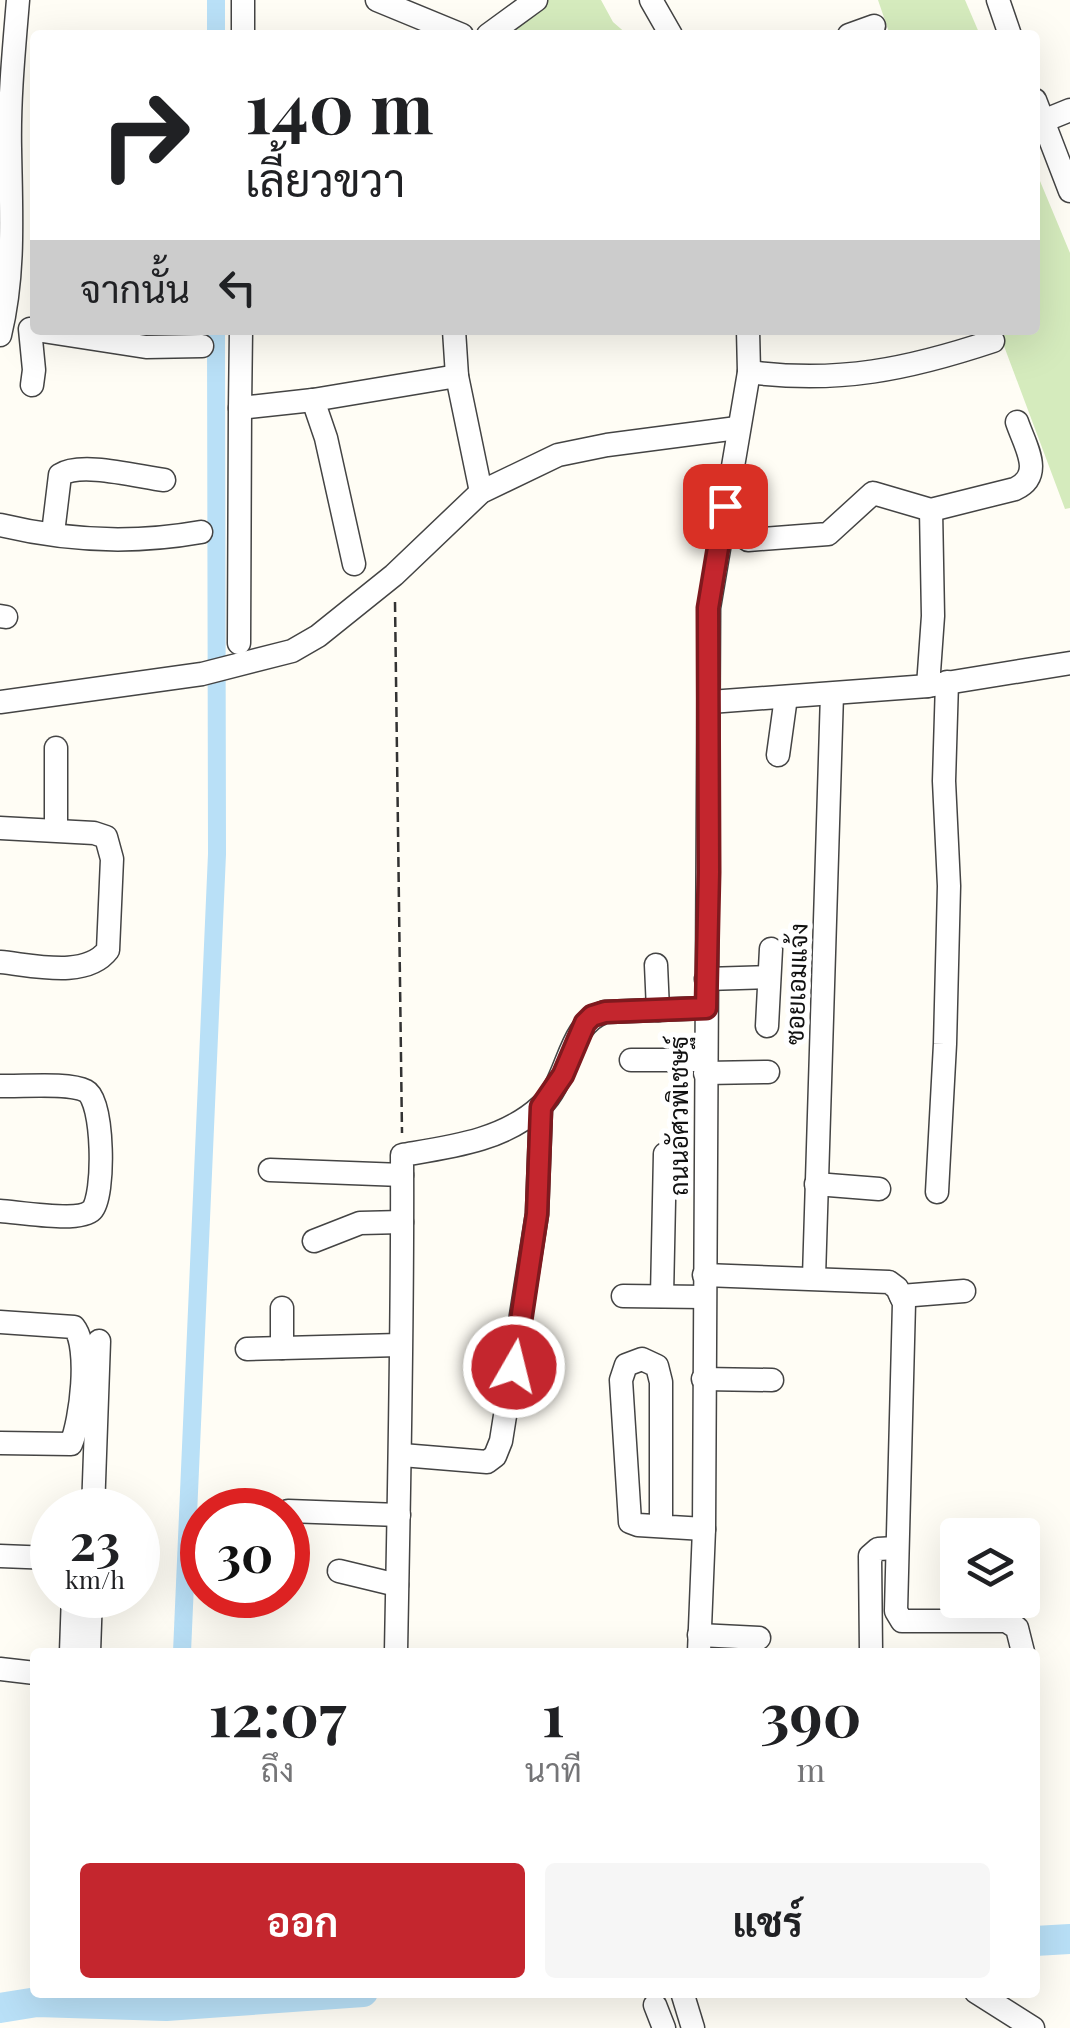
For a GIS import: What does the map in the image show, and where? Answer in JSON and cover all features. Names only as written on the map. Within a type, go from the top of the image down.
[{"type":"street","points":[[18,0],[6,62],[11,247],[1,330],[30,329]]},
{"type":"street","points":[[243,0],[243,30]]},
{"type":"street","points":[[378,0],[450,30]]},
{"type":"street","points":[[495,30],[536,0]]},
{"type":"street","points":[[651,0],[668,30]]},
{"type":"street","points":[[998,0],[1008,30]]},
{"type":"street","points":[[863,30],[874,26]]},
{"type":"street","points":[[1040,111],[1070,110]]},
{"type":"street","points":[[1040,114],[1070,190]]},
{"type":"street","points":[[32,385],[34,335]]},
{"type":"street","points":[[88,335],[146,348],[202,346]]},
{"type":"street","points":[[240,643],[241,335]]},
{"type":"street","points":[[454,335],[457,376],[481,492]]},
{"type":"street","name":"ถนนอัศวพิเชษฐ์","points":[[699,1644],[704,1528],[708,636],[714,567],[749,372],[748,335]]},
{"type":"street","points":[[749,372],[789,378],[843,377],[940,359],[993,341]]},
{"type":"street","points":[[240,408],[457,376]]},
{"type":"street","points":[[312,400],[326,438],[354,564]]},
{"type":"street","points":[[748,540],[828,534],[873,493],[931,510],[1028,483],[1031,464],[1016,422]]},
{"type":"street","points":[[0,702],[202,674],[292,651],[318,636],[394,575],[481,492],[558,455],[608,444],[737,428]]},
{"type":"street","points":[[54,533],[57,486],[60,475],[68,470],[164,480]]},
{"type":"street","points":[[931,510],[949,886],[937,1192]]},
{"type":"street","points":[[0,525],[108,541],[157,540],[201,532]]},
{"type":"street","points":[[710,702],[938,684],[1070,663]]},
{"type":"street","name":"ซอยเอมแจ้ง","points":[[814,1277],[832,694]]},
{"type":"street","points":[[778,755],[786,697]]},
{"type":"street","points":[[56,748],[56,830]]},
{"type":"street","points":[[0,828],[94,833],[106,838],[112,859],[108,950],[100,961],[86,966],[0,962]]},
{"type":"street","points":[[766,1026],[771,950]]},
{"type":"street","points":[[656,965],[658,1010]]},
{"type":"street","points":[[706,979],[768,978]]},
{"type":"street","points":[[270,1170],[402,1165],[500,1134],[541,1107],[558,1085],[579,1035],[592,1016],[605,1012],[706,1008]]},
{"type":"street","points":[[631,1060],[768,1072]]},
{"type":"street","points":[[0,1086],[76,1088],[88,1092],[100,1118],[100,1136],[99,1190],[95,1208],[88,1214],[0,1211]]},
{"type":"street","points":[[402,1455],[487,1462],[495,1456],[502,1441],[537,1214],[541,1107]]},
{"type":"street","points":[[662,1296],[665,1154]]},
{"type":"street","points":[[396,1648],[402,1455],[402,1165]]},
{"type":"street","points":[[816,1184],[879,1190]]},
{"type":"street","points":[[314,1242],[360,1223],[402,1222]]},
{"type":"street","points":[[623,1296],[662,1296],[704,1286],[814,1277],[889,1282],[897,1288],[904,1303],[896,1611],[902,1621],[1006,1621],[1016,1628],[1022,1648]]},
{"type":"street","points":[[901,1296],[964,1291]]},
{"type":"street","points":[[282,1308],[282,1348]]},
{"type":"street","points":[[0,1322],[74,1326],[82,1346],[80,1414],[71,1444],[0,1443]]},
{"type":"street","points":[[93,1488],[99,1341]]},
{"type":"street","points":[[247,1349],[399,1344]]},
{"type":"street","points":[[661,1525],[661,1382],[657,1366],[642,1359],[626,1364],[621,1380],[630,1522],[638,1525],[704,1528]]},
{"type":"street","points":[[703,1379],[772,1380]]},
{"type":"street","points":[[310,1513],[399,1516]]},
{"type":"street","points":[[871,1648],[870,1556],[878,1549],[896,1548]]},
{"type":"street","points":[[0,1556],[30,1557]]},
{"type":"street","points":[[338,1571],[397,1585]]},
{"type":"street","points":[[71,1648],[72,1618]]},
{"type":"street","points":[[89,1648],[90,1618]]},
{"type":"street","points":[[699,1644],[759,1638]]},
{"type":"street","points":[[0,1669],[30,1672]]},
{"type":"street","points":[[683,1998],[692,2028]]},
{"type":"street","points":[[986,1998],[1033,2028]]},
{"type":"street","points":[[655,2005],[664,2028]]},
{"type":"path","points":[[394,575],[398,647],[402,1165]]},
{"type":"green space","points":[[542,0],[601,0],[622,30],[493,30]]},
{"type":"green space","points":[[878,0],[965,0],[978,30],[888,30]]},
{"type":"green space","points":[[1040,181],[1070,253],[1070,508],[1065,509],[1000,335],[1040,335]]},
{"type":"waterway","points":[[216,0],[216,30]]},
{"type":"waterway","points":[[182,1648],[217,854],[216,335]]},
{"type":"waterway","points":[[1040,1941],[1070,1939]]},
{"type":"waterway","points":[[166,1998],[166,2006]]},
{"type":"waterway","points":[[0,2008],[37,2002],[166,2006],[279,1998]]},
{"type":"route","points":[[514,1367],[537,1214],[541,1107],[563,1075],[585,1023],[605,1012],[706,1008],[708,608],[725,506]]}]
